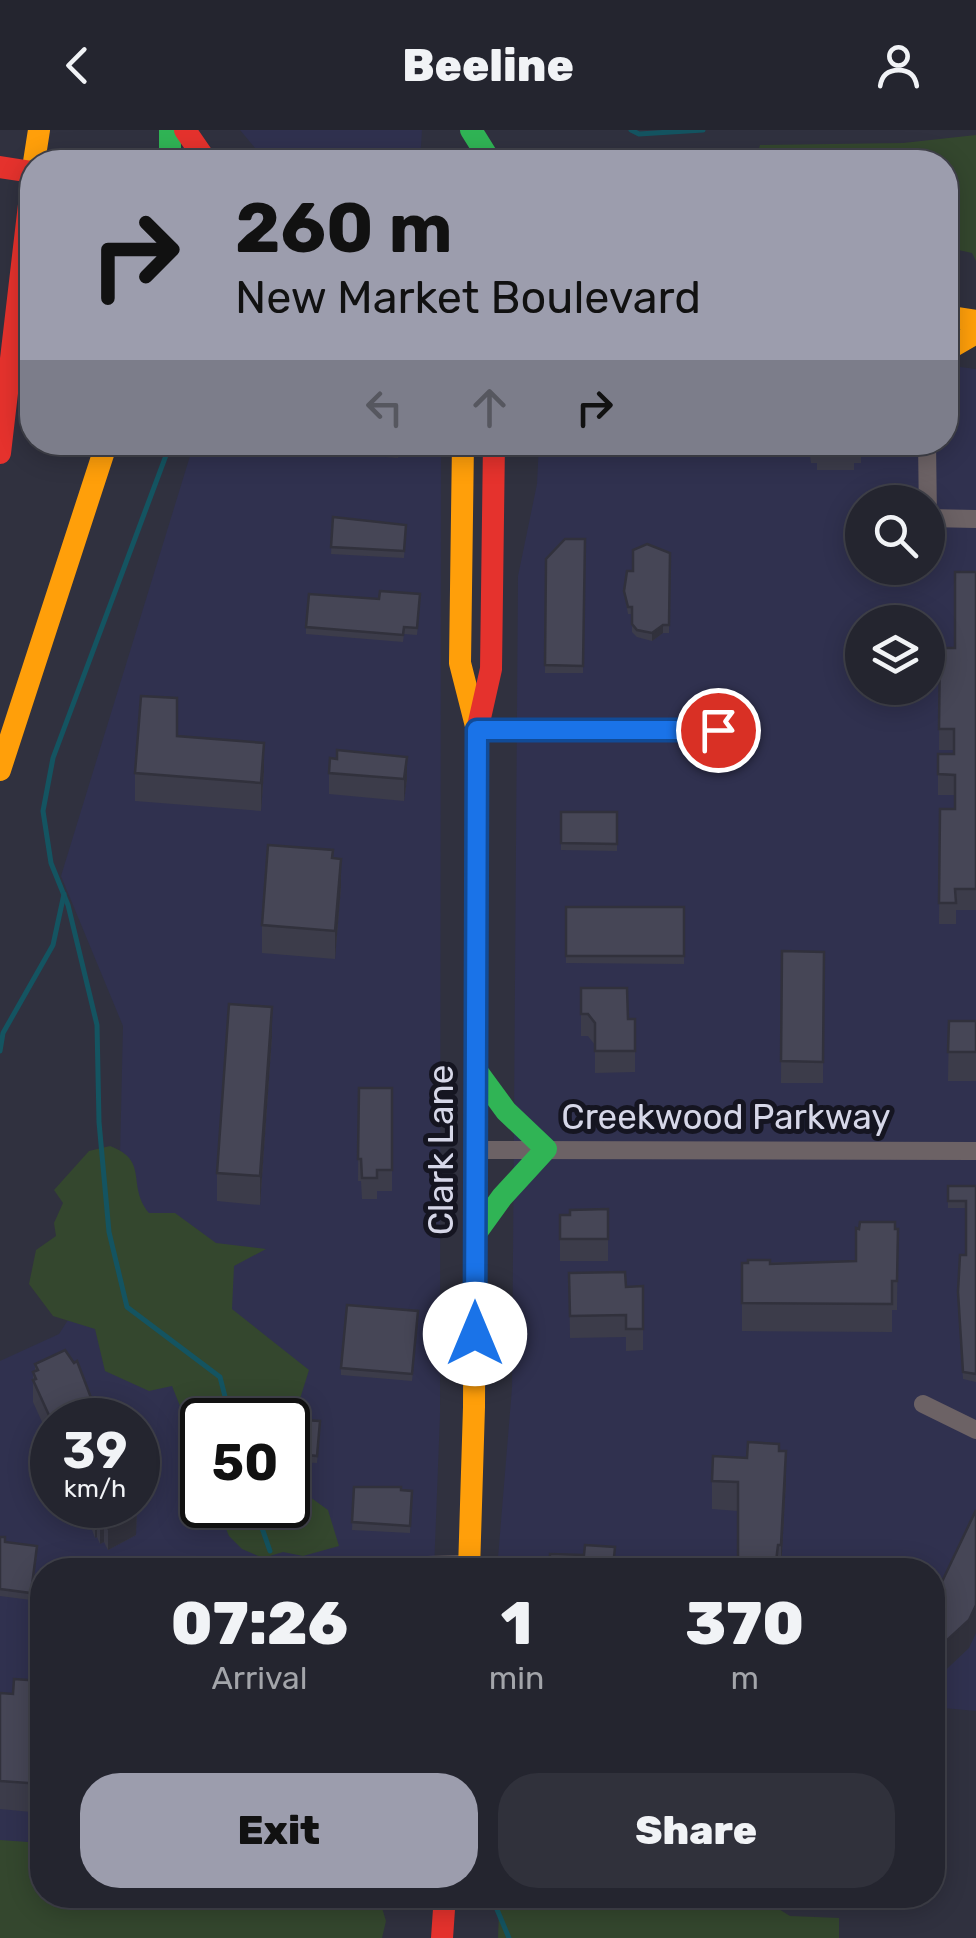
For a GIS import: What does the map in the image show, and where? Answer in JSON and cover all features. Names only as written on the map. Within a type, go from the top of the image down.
[{"type":"main road","points":[[0,453],[20,280]]},
{"type":"main road","points":[[0,770],[103,455]]},
{"type":"main road","name":"Clark Lane","points":[[463,455],[460,664],[477,730]]},
{"type":"main road","name":"Clark Lane","points":[[469,1558],[476,1234],[477,730],[491,669],[494,455]]},
{"type":"main road","points":[[476,1070],[506,1111],[546,1149],[502,1196],[476,1234]]},
{"type":"main road","points":[[442,1938],[444,1908]]},
{"type":"street","points":[[928,455],[928,518],[976,519]]},
{"type":"street","points":[[477,730],[718,730]]},
{"type":"street","name":"Creekwood Parkway","points":[[476,1150],[976,1151]]},
{"type":"street","points":[[923,1404],[976,1430]]},
{"type":"shaded area","points":[[240,130],[422,130],[421,150],[255,148]]},
{"type":"shaded area","points":[[958,367],[976,369],[976,1711],[945,1708],[945,1558],[498,1558],[512,1388],[518,576],[537,484],[538,455],[958,455]]},
{"type":"shaded area","points":[[190,455],[441,455],[440,1415],[434,1558],[30,1558],[30,1871],[0,1870],[0,1361],[59,1334],[118,1242],[123,1026],[61,876]]},
{"type":"green space","points":[[976,135],[976,261],[972,253],[958,250],[958,150],[759,150],[760,145],[903,143]]},
{"type":"green space","points":[[110,1146],[130,1159],[142,1203],[149,1213],[175,1213],[216,1243],[266,1249],[234,1266],[232,1309],[309,1370],[300,1398],[180,1398],[180,1406],[172,1386],[149,1391],[105,1371],[95,1329],[53,1316],[29,1284],[36,1250],[56,1236],[54,1223],[63,1203],[54,1190],[89,1151]]},
{"type":"green space","points":[[310,1497],[328,1510],[339,1546],[303,1556],[283,1552],[263,1558],[242,1549],[226,1528],[310,1528]]},
{"type":"green space","points":[[0,1840],[30,1842],[30,1908],[382,1908],[386,1921],[382,1938],[0,1938]]},
{"type":"green space","points":[[497,1908],[777,1908],[790,1916],[839,1918],[839,1938],[498,1938]]},
{"type":"building","points":[[333,517],[406,525],[404,551],[331,547]]},
{"type":"building","points":[[565,539],[585,539],[583,666],[545,665],[546,559]]},
{"type":"building","points":[[647,544],[670,553],[669,625],[652,633],[637,630],[632,624],[632,607],[628,607],[624,591],[627,571],[633,571],[633,550]]},
{"type":"building","points":[[955,572],[976,572],[976,889],[955,889],[956,903],[939,903],[940,809],[955,809],[955,775],[938,774],[938,754],[954,754],[954,729],[939,729],[939,705],[945,705],[945,648],[955,648]]},
{"type":"building","points":[[380,591],[420,594],[417,628],[404,627],[403,635],[306,627],[309,594],[379,599]]},
{"type":"building","points":[[141,696],[177,698],[177,736],[264,743],[261,783],[135,773]]},
{"type":"building","points":[[337,750],[407,757],[404,779],[329,773],[330,758],[337,759]]},
{"type":"building","points":[[561,812],[617,812],[617,844],[561,843]]},
{"type":"building","points":[[268,845],[333,850],[332,858],[341,859],[335,931],[262,925]]},
{"type":"building","points":[[566,907],[684,907],[684,956],[566,956]]},
{"type":"building","points":[[782,951],[824,952],[823,1062],[781,1061]]},
{"type":"building","points":[[581,988],[627,988],[628,1019],[635,1019],[635,1051],[595,1051],[595,1023],[588,1014],[581,1014]]},
{"type":"building","points":[[229,1004],[272,1007],[260,1176],[217,1173]]},
{"type":"building","points":[[949,1021],[976,1021],[976,1052],[948,1052]]},
{"type":"building","points":[[359,1088],[392,1088],[392,1170],[377,1170],[377,1178],[362,1178],[358,1159]]},
{"type":"building","points":[[948,1186],[976,1186],[976,1374],[963,1372],[958,1292],[960,1255],[966,1255],[966,1201],[948,1201]]},
{"type":"building","points":[[608,1209],[608,1239],[560,1239],[560,1215],[570,1215],[570,1210]]},
{"type":"building","points":[[860,1222],[895,1222],[898,1229],[897,1281],[892,1281],[892,1304],[742,1303],[742,1263],[856,1261],[856,1228],[859,1229]]},
{"type":"building","points":[[625,1272],[626,1287],[643,1286],[643,1329],[626,1329],[626,1315],[570,1316],[569,1273]]},
{"type":"building","points":[[347,1305],[418,1311],[412,1374],[341,1368]]},
{"type":"building","points":[[65,1350],[74,1363],[77,1361],[91,1398],[41,1398],[33,1380],[33,1372],[38,1370],[35,1364]]},
{"type":"building","points":[[310,1420],[320,1421],[317,1456],[310,1455]]},
{"type":"building","points":[[748,1442],[779,1444],[779,1451],[786,1451],[781,1545],[776,1558],[738,1558],[738,1482],[712,1481],[713,1456],[747,1458]]},
{"type":"building","points":[[354,1487],[401,1487],[412,1491],[410,1526],[352,1522]]},
{"type":"building","points":[[976,1510],[976,1605],[969,1620],[945,1642],[945,1575]]},
{"type":"building","points":[[0,1537],[5,1537],[5,1542],[37,1546],[35,1558],[30,1558],[30,1593],[0,1589]]},
{"type":"building","points":[[585,1545],[615,1547],[614,1557],[632,1558],[550,1558],[550,1554],[584,1555]]},
{"type":"building","points":[[14,1679],[30,1680],[30,1783],[0,1781],[0,1693],[13,1694]]},
{"type":"waterway","points":[[631,130],[639,134],[703,130]]},
{"type":"waterway","points":[[166,455],[53,758],[43,811],[51,863],[68,905],[97,1025],[99,1122],[109,1232],[127,1307],[220,1377],[225,1398]]},
{"type":"waterway","points":[[0,1051],[3,1033],[53,945],[64,894]]},
{"type":"waterway","points":[[262,1528],[270,1551]]},
{"type":"waterway","points":[[496,1908],[509,1938]]},
{"type":"traffic: fast","points":[[170,130],[170,150]]},
{"type":"traffic: fast","points":[[471,130],[484,150]]},
{"type":"traffic: fast","points":[[476,1070],[506,1111],[546,1149],[502,1197],[476,1233]]},
{"type":"traffic: slow","points":[[36,150],[39,130]]},
{"type":"traffic: slow","points":[[958,318],[976,321]]},
{"type":"traffic: slow","points":[[958,343],[976,333]]},
{"type":"traffic: slow","points":[[0,770],[103,455]]},
{"type":"traffic: slow","points":[[463,455],[460,663],[476,726]]},
{"type":"traffic: slow","points":[[469,1558],[475,1159]]},
{"type":"traffic: jam","points":[[185,130],[199,150]]},
{"type":"traffic: jam","points":[[0,167],[20,170]]},
{"type":"traffic: jam","points":[[0,453],[20,282]]},
{"type":"traffic: jam","points":[[475,1159],[477,731],[491,669],[494,455]]},
{"type":"traffic: jam","points":[[442,1938],[444,1908]]},
{"type":"route","points":[[475,1334],[477,730],[718,730]]}]
